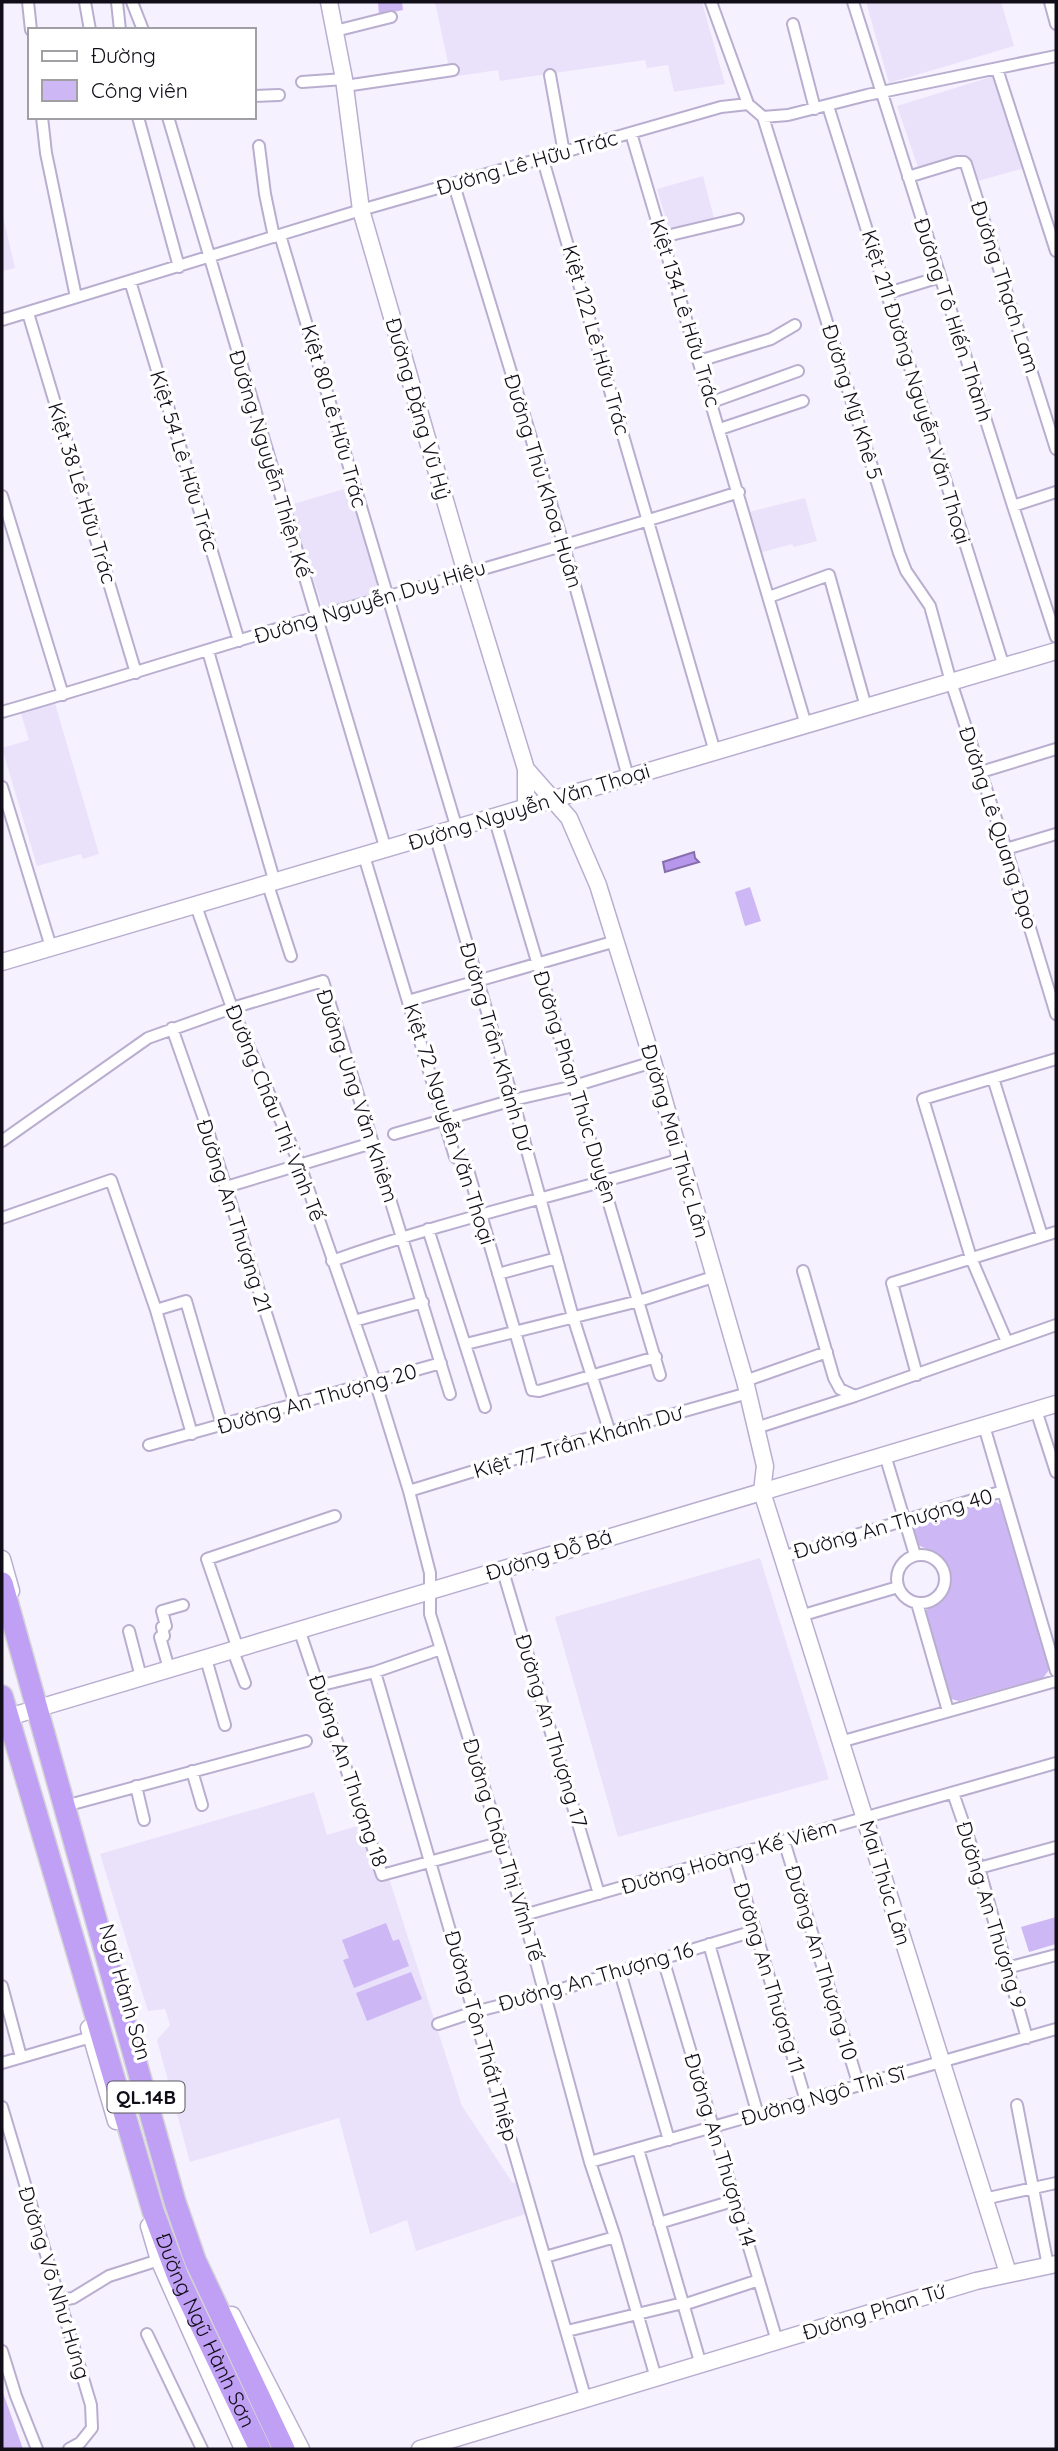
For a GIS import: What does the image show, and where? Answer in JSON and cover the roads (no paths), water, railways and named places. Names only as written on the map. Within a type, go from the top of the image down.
[{"type":"highway","points":[[2,1583],[39,1707]]},
{"type":"highway","name":"Ngũ Hành Sơn","points":[[2,1696],[4,1720],[96,2036],[153,2211]]},
{"type":"highway","name":"Ngũ Hành Sơn","points":[[39,1707],[43,1731],[69,1805],[130,2026],[175,2202],[195,2260],[284,2449]]},
{"type":"highway","name":"Đường Ngũ Hành Sơn","points":[[153,2211],[244,2448]]},
{"type":"street","points":[[28,2],[32,28]]},
{"type":"street","points":[[85,2],[90,28]]},
{"type":"street","points":[[117,2],[120,28]]},
{"type":"street","points":[[132,2],[142,28]]},
{"type":"street","name":"Đường Đặng Vũ Hỷ","points":[[329,2],[345,82],[361,210],[526,769],[555,800]]},
{"type":"street","points":[[710,2],[748,104],[763,117],[815,109],[1056,56]]},
{"type":"street","name":"Đường Tô Hiến Thành","points":[[853,2],[1056,637]]},
{"type":"street","points":[[1050,2],[1056,24]]},
{"type":"street","points":[[335,31],[391,17]]},
{"type":"street","points":[[793,24],[815,109]]},
{"type":"street","points":[[997,69],[1056,251]]},
{"type":"street","points":[[302,82],[345,82],[453,70]]},
{"type":"street","points":[[550,75],[564,153]]},
{"type":"street","points":[[256,96],[279,95]]},
{"type":"street","name":"Đường Lê Hữu Trác","points":[[2,320],[361,210],[721,107],[748,104]]},
{"type":"street","name":"Kiệt 211 Đường Nguyễn Văn Thoại","points":[[828,106],[1004,667]]},
{"type":"street","name":"Đường Mỹ Khê 5","points":[[763,117],[899,553],[906,571],[930,606],[951,682]]},
{"type":"street","points":[[42,119],[46,153],[76,297]]},
{"type":"street","points":[[139,119],[179,267]]},
{"type":"street","name":"Đường Nguyễn Thiện Kế","points":[[169,119],[386,850]]},
{"type":"street","name":"Kiệt 134 Lê Hữu Trác","points":[[631,133],[806,724]]},
{"type":"street","name":"Kiệt 80 Lê Hữu Trác","points":[[259,146],[265,194],[277,236],[457,829]]},
{"type":"street","name":"Kiệt 122 Lê Hữu Trác","points":[[543,160],[715,752]]},
{"type":"street","name":"Đường Thạch Lam","points":[[908,177],[957,162],[966,164],[1056,449]]},
{"type":"street","name":"Đường Thủ Khoa Huân","points":[[454,185],[564,546],[628,777]]},
{"type":"street","points":[[662,237],[738,219]]},
{"type":"street","points":[[888,293],[940,277]]},
{"type":"street","name":"Kiệt 54 Lê Hữu Trác","points":[[130,281],[239,641]]},
{"type":"street","name":"Kiệt 38 Lê Hữu Trác","points":[[28,313],[136,673]]},
{"type":"street","points":[[699,360],[771,339],[795,325]]},
{"type":"street","points":[[712,402],[798,371]]},
{"type":"street","points":[[720,429],[803,401]]},
{"type":"street","name":"Đường Nguyễn Duy Hiệu","points":[[2,712],[739,492]]},
{"type":"street","points":[[1013,506],[1056,492]]},
{"type":"street","points":[[2,496],[63,695]]},
{"type":"street","points":[[769,597],[830,575],[866,707]]},
{"type":"street","name":"Đường Nguyễn Văn Thoại","points":[[2,962],[1056,651]]},
{"type":"street","points":[[208,652],[291,956]]},
{"type":"street","name":"Đường Lê Quang Đạo","points":[[951,682],[1056,1014]]},
{"type":"street","points":[[981,772],[1056,749]]},
{"type":"street","points":[[526,769],[526,808]]},
{"type":"street","points":[[2,787],[51,947]]},
{"type":"street","name":"Đường Mai Thúc Lân","points":[[555,800],[569,818],[598,885],[653,1062],[746,1387],[765,1466],[762,1492]]},
{"type":"street","name":"Đường Phan Thúc Duyện","points":[[494,817],[660,1375]]},
{"type":"street","points":[[1006,849],[1056,834]]},
{"type":"street","name":"Đường Trần Khánh Dư","points":[[435,835],[573,1317],[610,1433]]},
{"type":"street","name":"Kiệt 72 Nguyễn Văn Thoại","points":[[364,856],[455,1157],[466,1163],[532,1390],[535,1392],[592,1376]]},
{"type":"street","name":"Đường Châu Thị Vĩnh Tế","points":[[197,906],[232,1008],[300,1165],[375,1381],[409,1491],[430,1573],[430,1614],[524,1915],[590,2162],[656,2378]]},
{"type":"street","points":[[408,1002],[616,940]]},
{"type":"street","name":"Đường Ung Văn Khiêm","points":[[2,1141],[148,1038],[232,1008],[323,981],[450,1394]]},
{"type":"street","name":"Đường An Thượng 21","points":[[172,1028],[295,1404]]},
{"type":"street","points":[[1007,1342],[971,1258],[923,1099],[1056,1059]]},
{"type":"street","points":[[394,1134],[443,1118],[574,1086],[653,1062]]},
{"type":"street","points":[[993,1078],[1042,1236]]},
{"type":"street","points":[[226,1187],[372,1143]]},
{"type":"street","points":[[332,1261],[402,1236],[681,1159]]},
{"type":"street","points":[[2,1219],[111,1180],[156,1310],[192,1434]]},
{"type":"street","points":[[428,1229],[485,1407]]},
{"type":"street","points":[[917,1375],[892,1283],[1056,1232]]},
{"type":"street","points":[[498,1274],[557,1258]]},
{"type":"street","points":[[803,1271],[840,1389],[855,1396]]},
{"type":"street","points":[[466,1344],[639,1301],[713,1277]]},
{"type":"street","points":[[156,1310],[186,1301],[222,1425]]},
{"type":"street","points":[[354,1321],[423,1302]]},
{"type":"street","points":[[756,1428],[917,1375],[1056,1325]]},
{"type":"street","name":"Kiệt 77 Trần Khánh Dư","points":[[409,1491],[610,1433],[746,1387],[827,1352]]},
{"type":"street","points":[[592,1376],[656,1357]]},
{"type":"street","name":"Đường An Thượng 20","points":[[149,1446],[442,1363]]},
{"type":"street","name":"Đường Đỗ Bá","points":[[4,1720],[39,1707],[300,1632],[502,1568],[1056,1404]]},
{"type":"street","points":[[1036,1410],[1056,1472]]},
{"type":"street","points":[[984,1426],[1056,1671]]},
{"type":"street","points":[[884,1455],[915,1555]]},
{"type":"street","name":"Đường An Thượng 40","points":[[782,1557],[1003,1491]]},
{"type":"street","name":"Mai Thúc Lân","points":[[762,1492],[1008,2273]]},
{"type":"street","points":[[245,1683],[207,1559],[335,1516]]},
{"type":"street","points":[[915,1555],[931,1556],[938,1560],[946,1574],[946,1581],[939,1596],[925,1603],[917,1603],[905,1597],[898,1587],[897,1579],[902,1564],[915,1555]]},
{"type":"street","name":"Ngũ Hành Sơn","points":[[2,1559],[39,1707],[69,1805]]},
{"type":"street","name":"Đường An Thượng 17","points":[[502,1568],[599,1894]]},
{"type":"street","points":[[800,1616],[898,1587]]},
{"type":"street","points":[[917,1603],[948,1712]]},
{"type":"street","points":[[169,1669],[160,1637],[164,1636],[162,1627],[166,1626],[162,1611],[183,1605]]},
{"type":"street","points":[[129,1631],[141,1677]]},
{"type":"street","name":"Đường An Thượng 18","points":[[300,1632],[382,1875],[502,1842]]},
{"type":"street","points":[[318,1686],[375,1672],[442,1649]]},
{"type":"street","points":[[206,1659],[225,1725]]},
{"type":"street","name":"Đường Tôn Thất Thiệp","points":[[375,1672],[586,2400]]},
{"type":"street","points":[[840,1742],[1056,1681]]},
{"type":"street","points":[[69,1805],[306,1741]]},
{"type":"street","name":"Đường Hoàng Kế Viêm","points":[[524,1915],[1056,1763]]},
{"type":"street","points":[[192,1770],[202,1805]]},
{"type":"street","points":[[136,1786],[144,1820]]},
{"type":"street","name":"Đường An Thượng 9","points":[[953,1793],[979,1868],[1027,2038]]},
{"type":"street","name":"Đường An Thượng 10","points":[[784,1841],[859,2086]]},
{"type":"street","points":[[979,1868],[1056,1847]]},
{"type":"street","name":"Đường An Thượng 11","points":[[733,1856],[806,2101]]},
{"type":"street","name":"Đường An Thượng 16","points":[[438,2024],[754,1931]]},
{"type":"street","points":[[709,1944],[758,2115]]},
{"type":"street","points":[[1007,1968],[1056,1955]]},
{"type":"street","name":"Đường An Thượng 14","points":[[663,1959],[777,2341]]},
{"type":"street","points":[[620,1972],[668,2140]]},
{"type":"street","points":[[2,1986],[21,2057]]},
{"type":"street","name":"Ngũ Hành Sơn","points":[[130,2026],[182,2200],[202,2255],[301,2449]]},
{"type":"street","name":"Đường Ngô Thì Sĩ","points":[[590,2162],[1056,2029]]},
{"type":"street","points":[[2,2063],[96,2036]]},
{"type":"street","name":"Ngũ Hành Sơn","points":[[96,2036],[159,2260],[244,2448]]},
{"type":"street","name":"Đường Phan Tứ","points":[[420,2449],[439,2447],[656,2378],[1008,2273],[1052,2265],[1033,2188],[1017,2105]]},
{"type":"street","name":"Đường Võ Như Hưng","points":[[2,2107],[93,2416],[88,2436],[69,2449]]},
{"type":"street","points":[[638,2149],[701,2365]]},
{"type":"street","points":[[984,2199],[1056,2183]]},
{"type":"street","points":[[659,2223],[736,2200]]},
{"type":"street","points":[[545,2257],[615,2237]]},
{"type":"street","points":[[60,2300],[73,2298],[109,2276],[159,2260]]},
{"type":"street","points":[[567,2331],[683,2304],[759,2280]]},
{"type":"street","points":[[147,2334],[202,2449]]},
{"type":"street","points":[[2,2351],[37,2449]]}]
